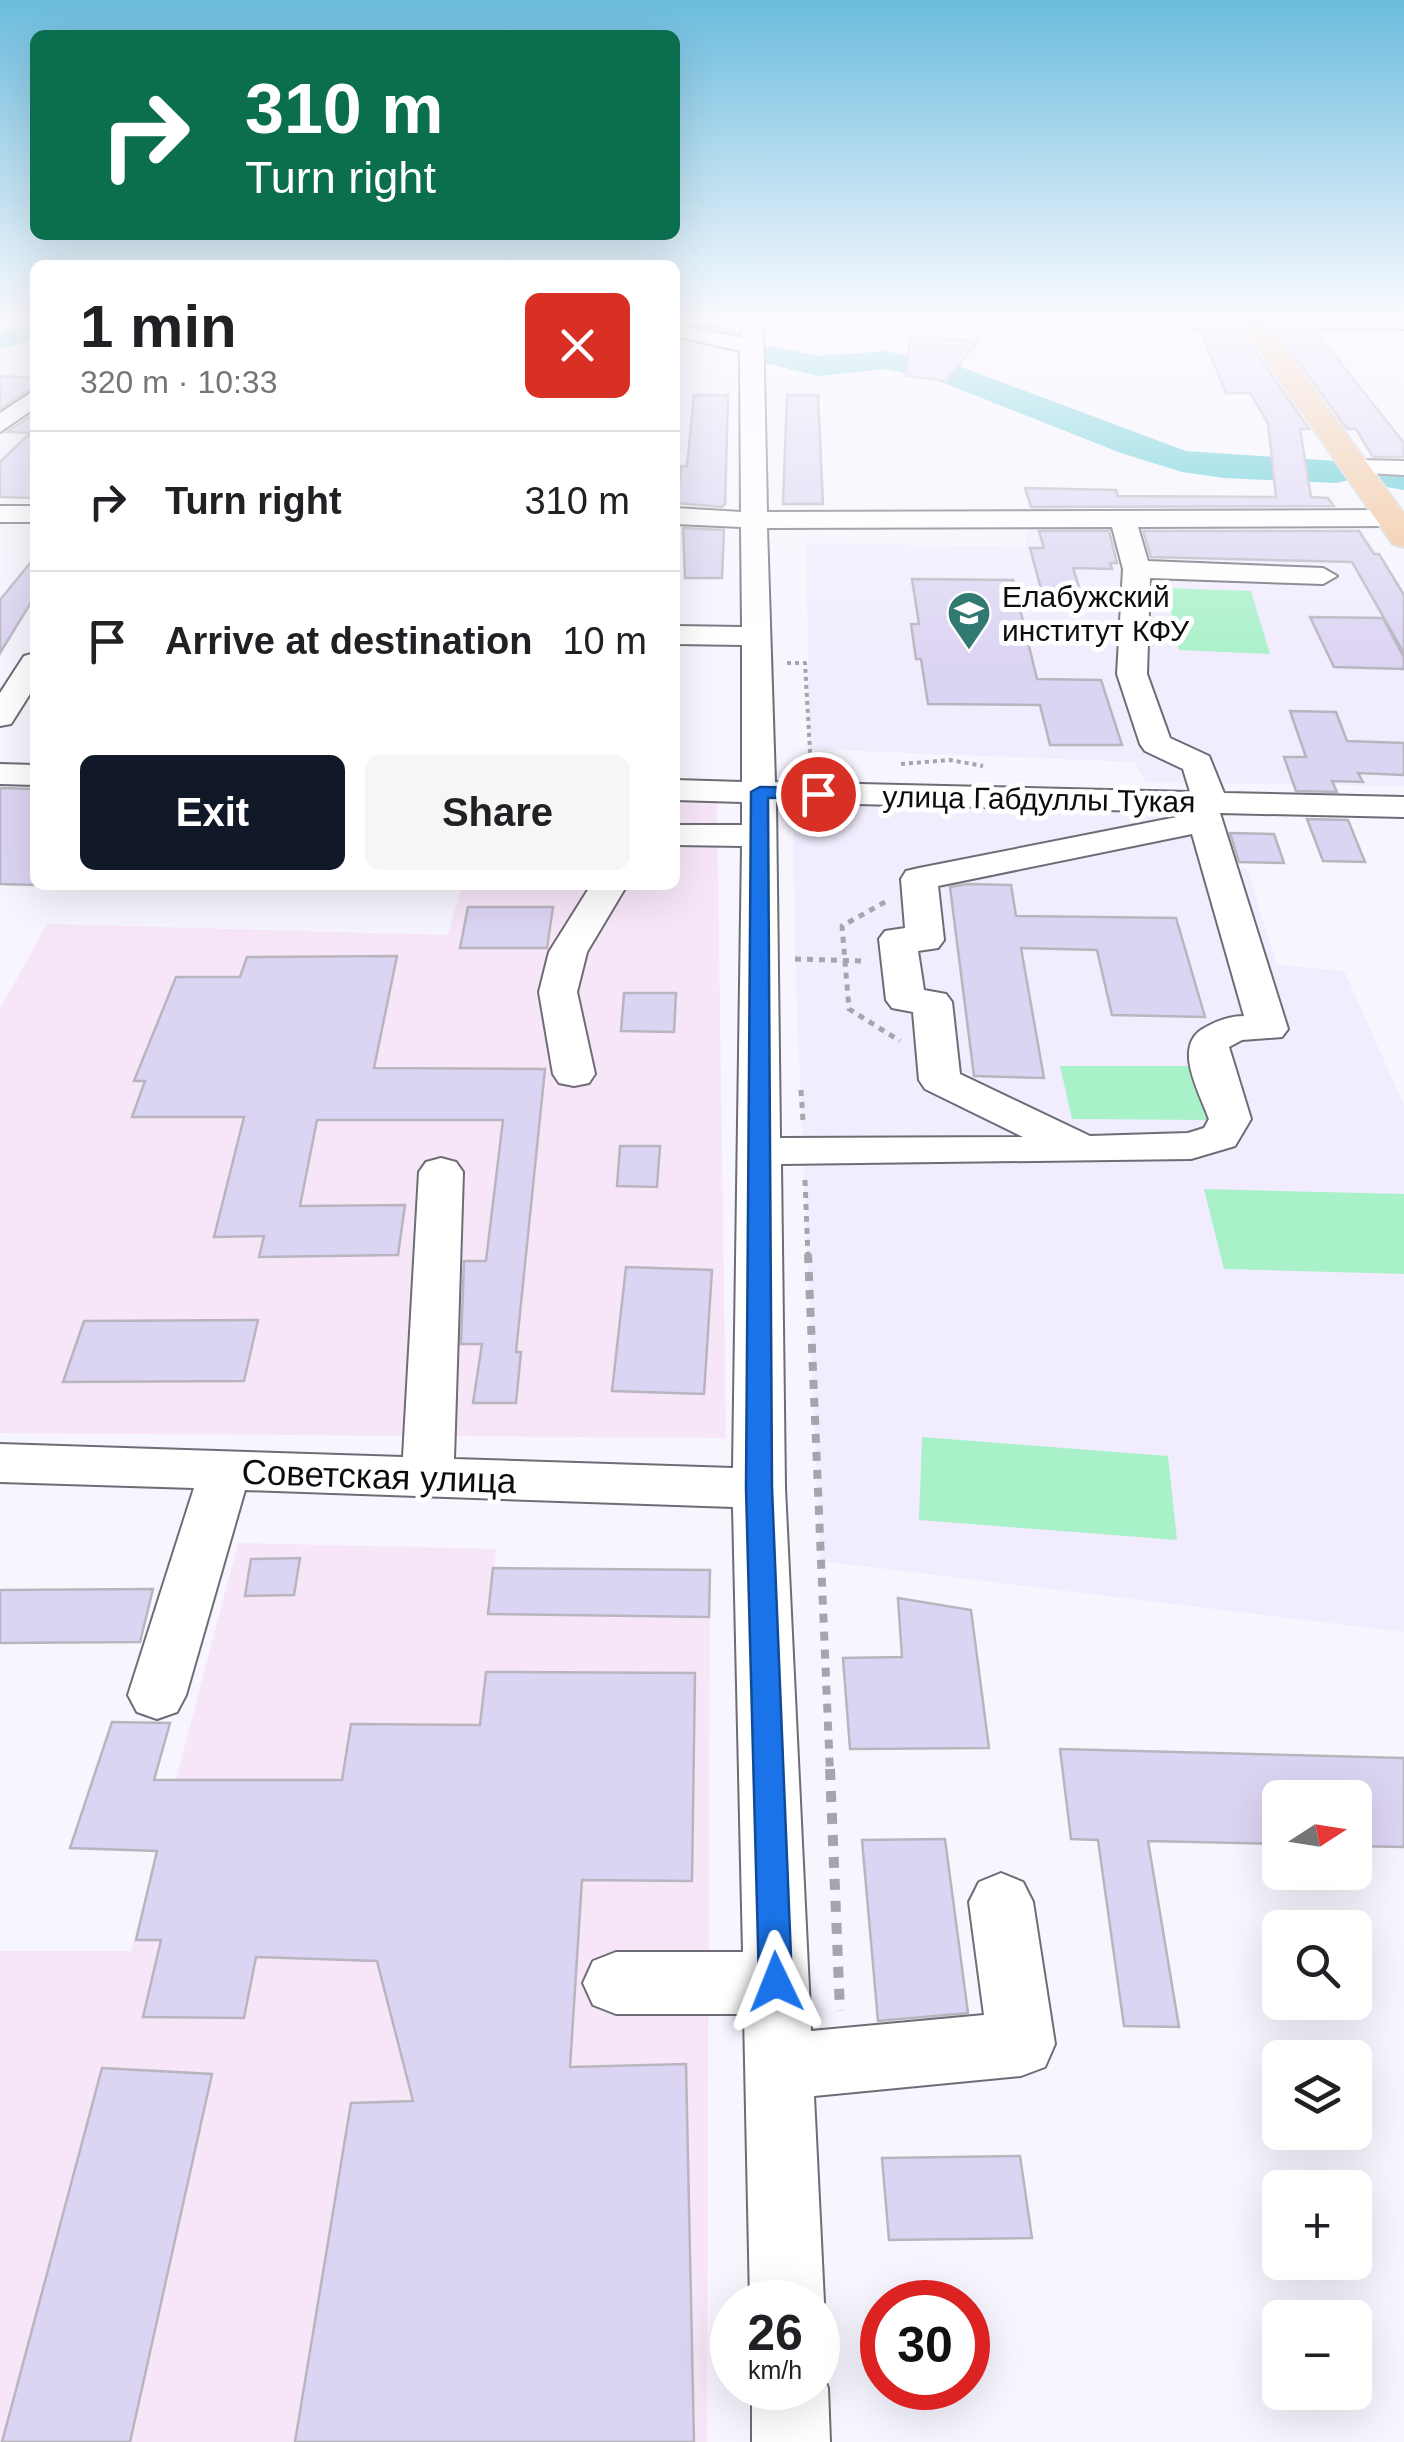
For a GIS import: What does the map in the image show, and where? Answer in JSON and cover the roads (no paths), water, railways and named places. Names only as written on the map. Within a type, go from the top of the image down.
[{"type":"main road","points":[[1334,436],[1398,528]]},
{"type":"street","points":[[753,436],[760,814],[782,1152],[759,1488],[786,2280]]},
{"type":"street","points":[[1356,467],[1404,468]]},
{"type":"street","points":[[0,514],[30,514]]},
{"type":"street","points":[[680,516],[753,520],[1123,519],[1398,528]]},
{"type":"street","points":[[782,1152],[1082,1150],[1191,1146],[1220,1137],[1230,1118],[1208,1055],[1209,1041],[1235,1028],[1268,1029],[1197,763],[1156,744],[1132,674],[1137,569],[1123,519]]},
{"type":"street","points":[[1137,569],[1322,576]]},
{"type":"street","points":[[680,636],[756,650]]},
{"type":"street","points":[[0,718],[30,670]]},
{"type":"street","points":[[0,774],[30,774]]},
{"type":"street","name":"улица Габдуллы Тукая","points":[[680,791],[760,814],[818,794],[1207,809],[1404,807]]},
{"type":"street","points":[[1082,1150],[940,1080],[932,1002],[906,1000],[898,939],[925,940],[919,878],[1207,809]]},
{"type":"street","points":[[680,834],[760,814]]},
{"type":"street","points":[[574,1074],[558,992],[568,952],[605,890]]},
{"type":"street","points":[[428,1478],[441,1172]]},
{"type":"street","name":"Советская улица","points":[[0,1464],[759,1488]]},
{"type":"street","points":[[157,1695],[225,1471]]},
{"type":"street","points":[[778,2067],[1021,2044],[1000,1902]]},
{"type":"street","points":[[616,1983],[776,1982]]},
{"type":"street","points":[[791,2410],[792,2442]]},
{"type":"waterway","points":[[1107,436],[1182,461],[1336,472]]},
{"type":"waterway","points":[[1381,476],[1404,479]]},
{"type":"place","name":"Елабужский институт КФУ","points":[[969,651]]}]
